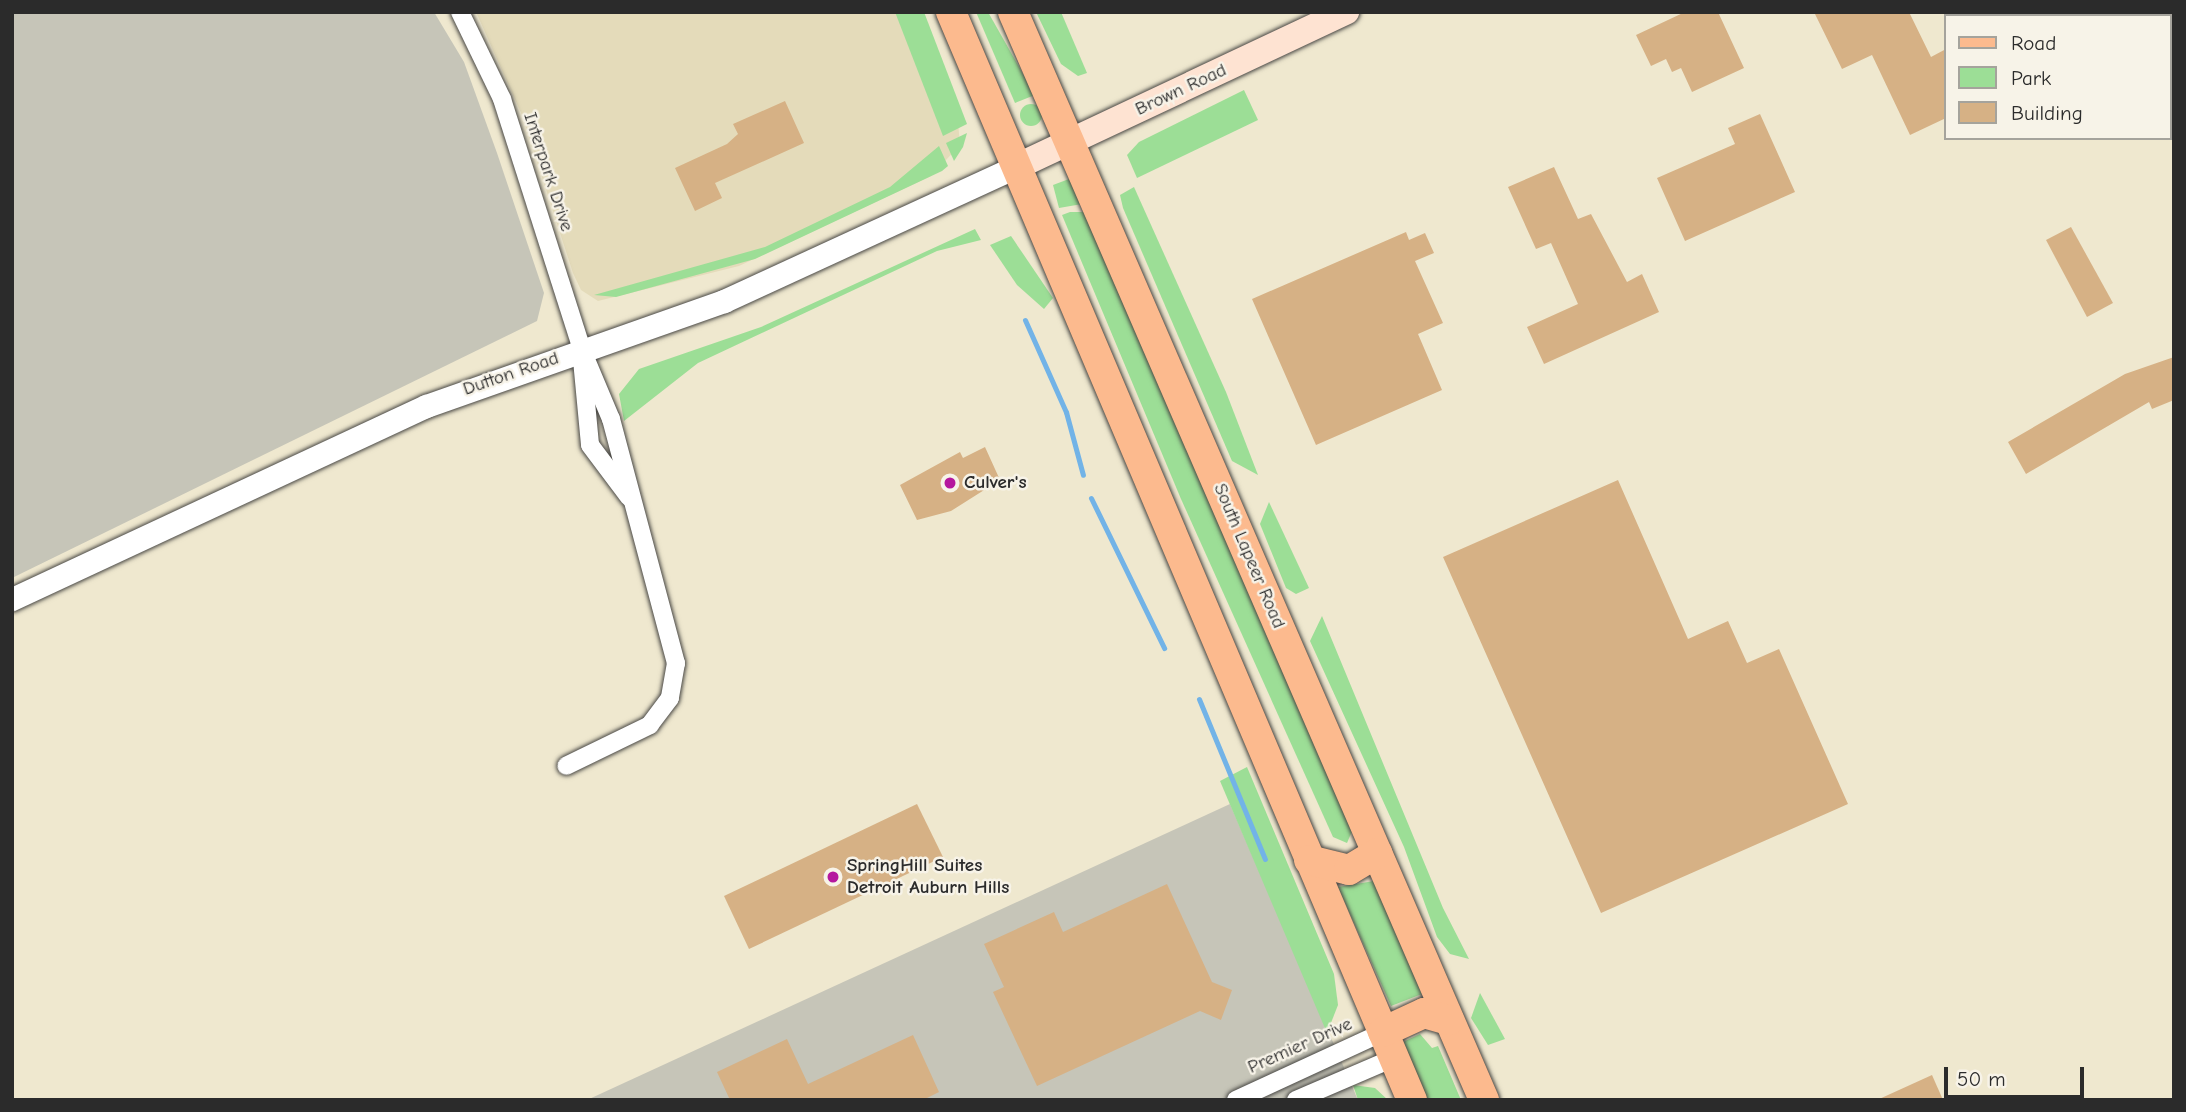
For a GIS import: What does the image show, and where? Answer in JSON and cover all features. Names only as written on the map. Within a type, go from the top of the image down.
[{"type":"main road","points":[[951,12],[1308,860],[1412,1100]]},
{"type":"main road","name":"South Lapeer Road","points":[[1013,12],[1484,1100]]},
{"type":"main road","name":"Brown Road","points":[[1016,167],[1346,12]]},
{"type":"main road","points":[[1308,860],[1349,870],[1377,853]]},
{"type":"main road","points":[[1389,1045],[1424,1013],[1449,1020]]},
{"type":"street","name":"Interpark Drive","points":[[460,12],[502,99],[582,350],[611,419],[629,497],[671,640],[676,681],[650,725],[566,766]]},
{"type":"street","name":"Dutton Road","points":[[12,599],[426,406],[745,293],[1016,167]]},
{"type":"street","name":"Interpark Drive","points":[[582,350],[590,445],[629,497]]},
{"type":"street","name":"Premier Drive","points":[[1236,1100],[1389,1045]]},
{"type":"street","points":[[1296,1100],[1389,1045]]},
{"type":"shaded area","points":[[12,12],[434,12],[464,62],[544,293],[537,321],[12,578]]},
{"type":"shaded area","points":[[476,12],[917,12],[957,110],[960,145],[931,176],[739,266],[598,301],[581,290],[573,273],[522,115]]},
{"type":"shaded area","points":[[1230,804],[1358,1100],[587,1100]]},
{"type":"green space","points":[[895,12],[924,12],[967,124],[943,136]]},
{"type":"green space","points":[[976,12],[988,12],[1035,95],[1015,103]]},
{"type":"green space","points":[[1036,12],[1061,12],[1087,73],[1078,76],[1061,64]]},
{"type":"green space","points":[[1244,90],[1258,120],[1137,178],[1127,155],[1139,142]]},
{"type":"green space","points":[[1031,104],[1039,107],[1042,115],[1039,123],[1031,126],[1023,123],[1020,115],[1023,107]]},
{"type":"green space","points":[[967,133],[963,147],[954,161],[946,143]]},
{"type":"green space","points":[[939,146],[948,166],[942,171],[755,259],[616,297],[594,295],[765,247],[890,187]]},
{"type":"green space","points":[[1069,179],[1082,204],[1059,208],[1053,185]]},
{"type":"green space","points":[[1134,187],[1226,392],[1258,475],[1232,461],[1123,208],[1120,195]]},
{"type":"green space","points":[[1085,212],[1353,829],[1347,843],[1333,837],[1181,499],[1062,215]]},
{"type":"green space","points":[[975,229],[981,240],[937,251],[698,363],[624,421],[619,394],[639,369],[761,327]]},
{"type":"green space","points":[[1011,236],[1053,298],[1044,309],[1017,285],[990,245]]},
{"type":"green space","points":[[1269,502],[1309,588],[1296,594],[1286,588],[1260,524]]},
{"type":"green space","points":[[1322,616],[1443,908],[1469,959],[1450,954],[1437,937],[1404,847],[1310,641]]},
{"type":"green space","points":[[1247,767],[1334,974],[1338,1005],[1327,1033],[1220,781]]},
{"type":"green space","points":[[1374,881],[1422,994],[1391,1006],[1338,887]]},
{"type":"green space","points":[[1480,993],[1505,1039],[1488,1045],[1471,1018]]},
{"type":"green space","points":[[1420,1034],[1432,1048],[1438,1046],[1461,1100],[1427,1100],[1403,1042]]},
{"type":"green space","points":[[1353,1085],[1375,1088],[1388,1100],[1358,1100]]},
{"type":"building","points":[[1685,12],[1718,12],[1744,68],[1692,92],[1681,68],[1672,72],[1666,59],[1651,66],[1636,35]]},
{"type":"building","points":[[1814,12],[1909,12],[1931,57],[1944,50],[1944,119],[1910,135],[1872,55],[1842,69]]},
{"type":"building","points":[[785,101],[804,143],[715,183],[722,198],[695,211],[675,168],[727,144],[738,134],[733,124]]},
{"type":"building","points":[[1760,114],[1795,192],[1685,241],[1657,178],[1735,144],[1728,128]]},
{"type":"building","points":[[1554,167],[1578,219],[1591,214],[1627,282],[1642,274],[1659,312],[1544,364],[1527,327],[1578,304],[1551,243],[1536,249],[1508,187]]},
{"type":"building","points":[[2071,227],[2113,303],[2087,317],[2046,240]]},
{"type":"building","points":[[1406,232],[1409,240],[1425,233],[1434,253],[1415,261],[1443,323],[1418,334],[1442,390],[1316,445],[1252,299]]},
{"type":"building","points":[[2174,357],[2174,400],[2152,409],[2149,402],[2026,474],[2008,442],[2125,374]]},
{"type":"building","name":"Culver's","points":[[985,447],[1000,480],[951,511],[917,520],[900,485],[960,452],[963,458]]},
{"type":"building","points":[[1618,480],[1688,639],[1728,621],[1747,663],[1779,649],[1848,804],[1601,913],[1443,557]]},
{"type":"building","name":"SpringHill Suites Detroit Auburn Hills","points":[[917,804],[943,857],[749,949],[724,896]]},
{"type":"building","points":[[1167,884],[1212,982],[1232,990],[1221,1020],[1200,1011],[1037,1086],[993,992],[1004,987],[984,944],[1054,912],[1063,932]]},
{"type":"building","points":[[913,1035],[939,1092],[923,1100],[730,1100],[717,1072],[787,1039],[808,1084]]},
{"type":"building","points":[[1932,1075],[1943,1100],[1877,1100]]},
{"type":"waterway","points":[[1025,320],[1066,412],[1083,475]]},
{"type":"waterway","points":[[1091,498],[1164,648]]},
{"type":"waterway","points":[[1199,699],[1265,859]]},
{"type":"place","name":"Culver's","points":[[950,483]]},
{"type":"place","name":"SpringHill Suites Detroit Auburn Hills","points":[[833,877]]}]
